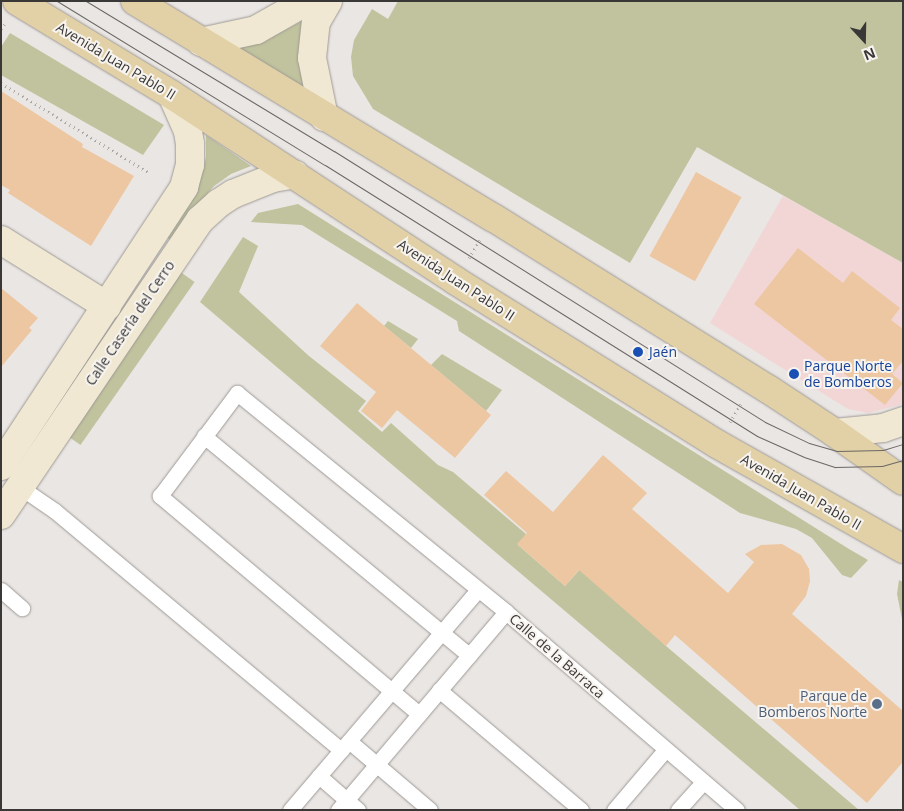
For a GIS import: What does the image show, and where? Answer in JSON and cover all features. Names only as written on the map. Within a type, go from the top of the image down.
[{"type":"main road","name":"Avenida Juan Pablo II","points":[[17,1],[172,94],[456,281],[717,444],[902,548]]},
{"type":"main road","points":[[135,1],[324,117],[494,218],[835,433],[903,481]]},
{"type":"main road","points":[[201,42],[256,30],[300,5],[302,1]]},
{"type":"main road","points":[[324,117],[312,58],[316,22],[328,1]]},
{"type":"main road","name":"Calle Casería del Cerro","points":[[1,466],[184,187],[190,165],[190,144],[188,131],[172,94]]},
{"type":"main road","name":"Calle Casería del Cerro","points":[[1,516],[200,220],[219,203],[233,194],[273,178],[295,174]]},
{"type":"main road","points":[[1,240],[107,306]]},
{"type":"main road","points":[[835,433],[883,428],[903,421]]},
{"type":"lane","points":[[419,714],[160,496],[237,393],[506,612]]},
{"type":"lane","points":[[204,436],[469,655]]},
{"type":"lane","points":[[20,487],[55,511],[345,746],[376,764],[430,810]]},
{"type":"lane","points":[[1,590],[22,608]]},
{"type":"lane","points":[[290,810],[478,590]]},
{"type":"lane","name":"Calle de la Barraca","points":[[342,805],[506,612],[737,810]]},
{"type":"lane","points":[[439,690],[581,810]]},
{"type":"lane","points":[[614,810],[665,750]]},
{"type":"lane","points":[[318,776],[342,805],[358,810]]},
{"type":"lane","points":[[678,810],[703,782]]},
{"type":"path","points":[[1,83],[148,172]]},
{"type":"path","points":[[467,261],[482,236]]},
{"type":"path","points":[[726,429],[743,401]]},
{"type":"shaded area","points":[[783,196],[903,263],[903,404],[868,413],[848,409],[710,323]]},
{"type":"green space","points":[[398,1],[903,1],[903,263],[697,147],[630,263],[373,109],[353,76],[351,57],[354,40],[372,9],[388,19]]},
{"type":"green space","points":[[300,22],[304,22],[307,91],[237,48],[263,42]]},
{"type":"green space","points":[[10,33],[164,125],[143,155],[1,75],[1,47]]},
{"type":"green space","points":[[206,135],[251,166],[231,174],[214,186],[201,201],[174,242],[164,236],[201,176],[206,157]]},
{"type":"green space","points":[[298,204],[868,560],[851,578],[842,575],[812,538],[796,529],[740,513],[459,331],[457,321],[302,225],[251,222],[258,213]]},
{"type":"green space","points":[[243,237],[258,246],[239,292],[309,356],[366,401],[358,411],[382,432],[391,423],[438,465],[453,472],[526,534],[518,545],[565,586],[582,567],[666,646],[859,810],[800,810],[200,302]]},
{"type":"green space","points":[[179,271],[195,282],[80,445],[65,434]]},
{"type":"green space","points":[[388,321],[418,339],[411,348],[384,326]]},
{"type":"green space","points":[[442,354],[502,390],[486,411],[431,365]]},
{"type":"green space","points":[[899,580],[903,582],[903,624],[897,594]]},
{"type":"building","points":[[1,91],[83,144],[82,147],[134,176],[91,246],[8,193],[10,190],[1,185]]},
{"type":"building","points":[[696,172],[741,197],[695,281],[649,256]]},
{"type":"building","points":[[798,248],[843,283],[852,271],[900,308],[891,320],[903,329],[903,361],[892,374],[903,383],[885,405],[754,304]]},
{"type":"building","points":[[1,288],[38,318],[29,328],[32,330],[1,367]]},
{"type":"building","points":[[357,303],[491,415],[455,458],[397,410],[382,428],[361,411],[376,392],[320,346]]},
{"type":"building","points":[[603,455],[647,493],[632,509],[728,593],[754,562],[745,554],[761,545],[782,544],[801,555],[809,569],[810,581],[806,596],[792,614],[903,711],[903,762],[867,803],[675,635],[666,646],[579,570],[565,586],[517,544],[527,533],[484,495],[506,471],[553,512]]},
{"type":"tram line","points":[[57,1],[325,165],[757,436],[804,457],[835,467],[882,466],[903,460]]},
{"type":"tram line","points":[[86,1],[334,151],[765,422],[809,443],[837,451],[883,450],[903,444]]},
{"type":"place","name":"Jaén","points":[[638,352]]},
{"type":"place","name":"Parque Norte de Bomberos","points":[[794,374]]},
{"type":"place","name":"Parque de Bomberos Norte","points":[[877,704]]}]
